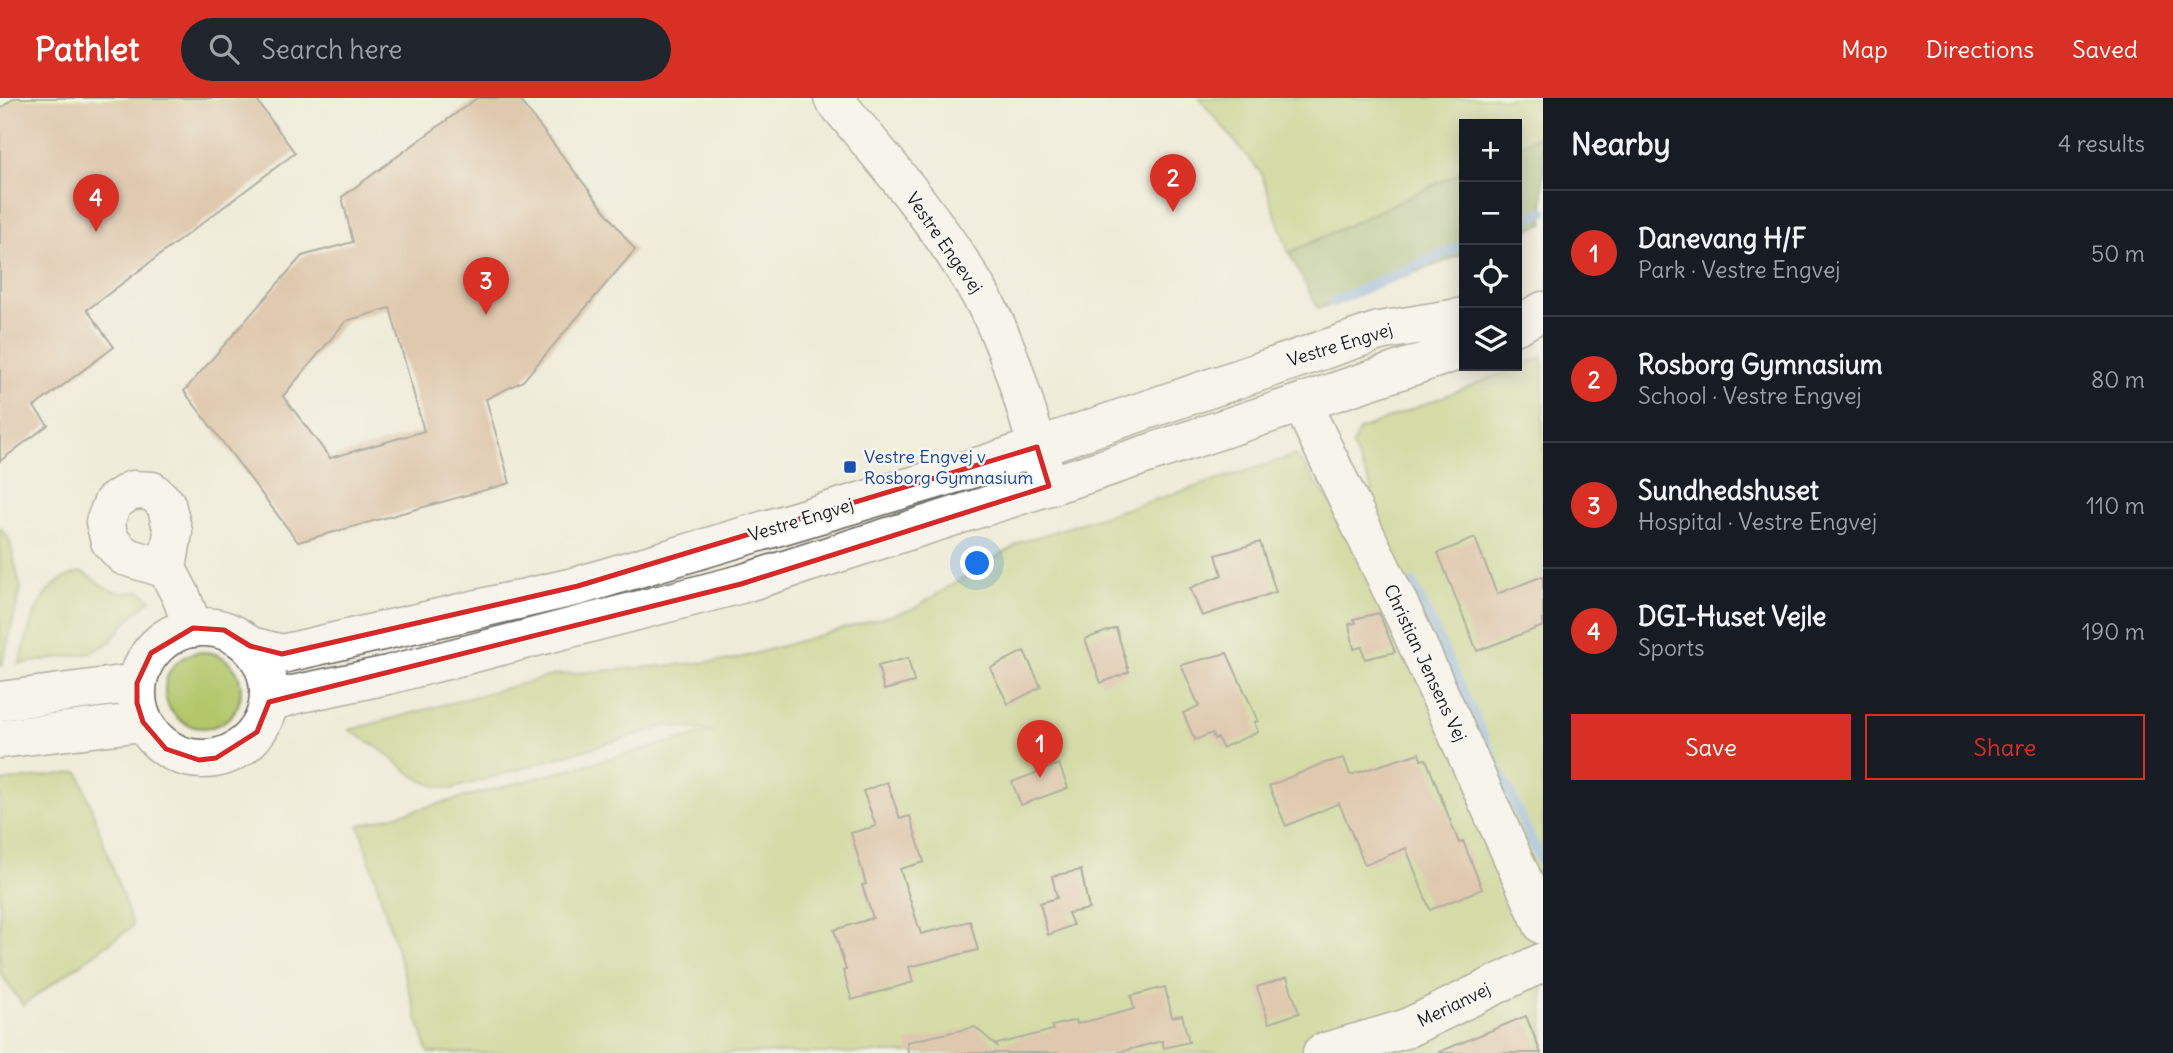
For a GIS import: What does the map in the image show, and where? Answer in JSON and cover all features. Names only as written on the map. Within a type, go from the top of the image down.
[{"type":"street","name":"Vestre Engevej","points":[[833,98],[955,253],[986,305],[1009,355],[1049,486]]},
{"type":"street","name":"Vestre Engvej","points":[[250,646],[282,654],[578,586],[974,468],[1379,331],[1459,318]]},
{"type":"street","points":[[269,702],[388,675],[741,584],[1302,404],[1459,351]]},
{"type":"street","name":"Christian Jensens Vej","points":[[1302,404],[1405,617],[1543,925]]},
{"type":"street","points":[[167,569],[193,628]]},
{"type":"street","points":[[208,627],[224,630],[250,646],[266,672],[269,687],[265,718],[251,738],[232,753],[199,760],[166,749],[153,737],[143,722],[137,703],[137,683],[142,667],[156,647],[177,632],[208,627]]},
{"type":"street","points":[[0,701],[137,683]]},
{"type":"street","points":[[0,739],[143,722]]},
{"type":"street","name":"Merianvej","points":[[1322,1053],[1405,1028],[1543,962]]},
{"type":"highlighted area","points":[[1037,447],[1049,486],[741,584],[269,702],[257,732],[216,758],[199,760],[166,749],[143,722],[137,703],[137,683],[151,653],[193,628],[224,630],[250,646],[282,654],[578,586]]},
{"type":"green space","points":[[1199,98],[1543,98],[1543,134],[1522,144],[1522,119],[1459,119],[1459,173],[1289,253],[1261,173]]},
{"type":"green space","points":[[1543,134],[1543,224],[1522,232],[1522,182],[1522,144]]},
{"type":"green space","points":[[1459,173],[1459,256],[1318,309],[1289,253]]},
{"type":"green space","points":[[1543,357],[1543,1053],[428,1053],[359,825],[713,731],[666,726],[452,789],[418,779],[377,747],[349,730],[554,675],[732,660],[913,609],[1021,542],[1296,455],[1335,508],[1373,490],[1352,446],[1359,430],[1508,371],[1522,371],[1522,365]]},
{"type":"green space","points":[[0,528],[9,539],[21,588],[2,666],[0,666]]},
{"type":"green space","points":[[81,572],[111,590],[126,593],[141,591],[151,600],[131,617],[110,642],[91,653],[19,664],[32,621],[45,596],[66,578]]},
{"type":"green space","points":[[203,652],[218,655],[230,663],[238,675],[241,690],[238,705],[230,717],[218,725],[203,728],[188,725],[176,717],[168,705],[165,690],[168,675],[176,663],[188,655]]},
{"type":"green space","points":[[79,772],[133,926],[23,1005],[0,973],[0,782]]},
{"type":"building","points":[[14,98],[255,98],[295,153],[87,310],[114,347],[34,407],[48,425],[0,461],[0,109]]},
{"type":"building","points":[[477,98],[518,98],[635,250],[523,381],[486,399],[510,483],[298,542],[184,391],[302,256],[353,242],[342,197]],"holes":[[[390,308],[424,431],[330,458],[283,396],[346,321]]]},
{"type":"building","points":[[1475,538],[1497,594],[1543,576],[1543,626],[1477,651],[1438,553]]},
{"type":"building","points":[[1260,542],[1276,592],[1202,616],[1190,588],[1222,575],[1216,555]]},
{"type":"building","points":[[1379,613],[1395,652],[1365,659],[1362,647],[1354,649],[1349,624],[1356,623],[1354,619]]},
{"type":"building","points":[[1116,628],[1129,672],[1101,683],[1085,639]]},
{"type":"building","points":[[1024,651],[1041,687],[1008,704],[990,668]]},
{"type":"building","points":[[1227,653],[1258,721],[1254,722],[1258,732],[1222,748],[1218,738],[1214,739],[1212,733],[1195,740],[1183,713],[1199,706],[1181,665]]},
{"type":"building","points":[[908,658],[914,682],[884,690],[878,666]]},
{"type":"building","points":[[1419,753],[1421,760],[1426,759],[1459,843],[1463,841],[1482,889],[1430,910],[1406,848],[1365,865],[1339,803],[1286,826],[1269,786],[1321,764],[1344,758],[1350,775]]},
{"type":"building","points":[[1059,764],[1068,788],[1021,805],[1012,782]]},
{"type":"building","points":[[887,782],[900,819],[910,816],[924,862],[900,869],[921,934],[970,921],[978,950],[909,967],[913,982],[852,1000],[834,930],[873,918],[862,885],[866,884],[851,833],[876,826],[863,791]]},
{"type":"building","points":[[1081,870],[1089,909],[1068,913],[1073,925],[1048,935],[1040,903],[1057,898],[1052,876]]},
{"type":"building","points":[[1287,977],[1299,1013],[1269,1023],[1257,987]]},
{"type":"building","points":[[1165,987],[1172,1017],[1182,1015],[1189,1042],[1164,1048],[1162,1041],[1116,1053],[908,1053],[907,1042],[975,1027],[997,1046],[1053,1030],[1052,1026],[1076,1020],[1077,1024],[1134,1009],[1131,996]]},
{"type":"building","points":[[1526,1016],[1541,1053],[1439,1053],[1439,1052]]},
{"type":"waterway","points":[[1522,221],[1543,212]]},
{"type":"waterway","points":[[1333,302],[1459,247]]},
{"type":"waterway","points":[[1413,584],[1543,865]]},
{"type":"place","name":"Rosborg Gymnasium","points":[[1173,212]]},
{"type":"place","name":"DGI-Huset Vejle","points":[[96,232]]},
{"type":"place","name":"Sundhedshuset","points":[[486,315]]},
{"type":"place","name":"Vestre Engvej v Rosborg Gymnasium","points":[[850,467]]},
{"type":"place","name":"Danevang H/F","points":[[1040,778]]}]
